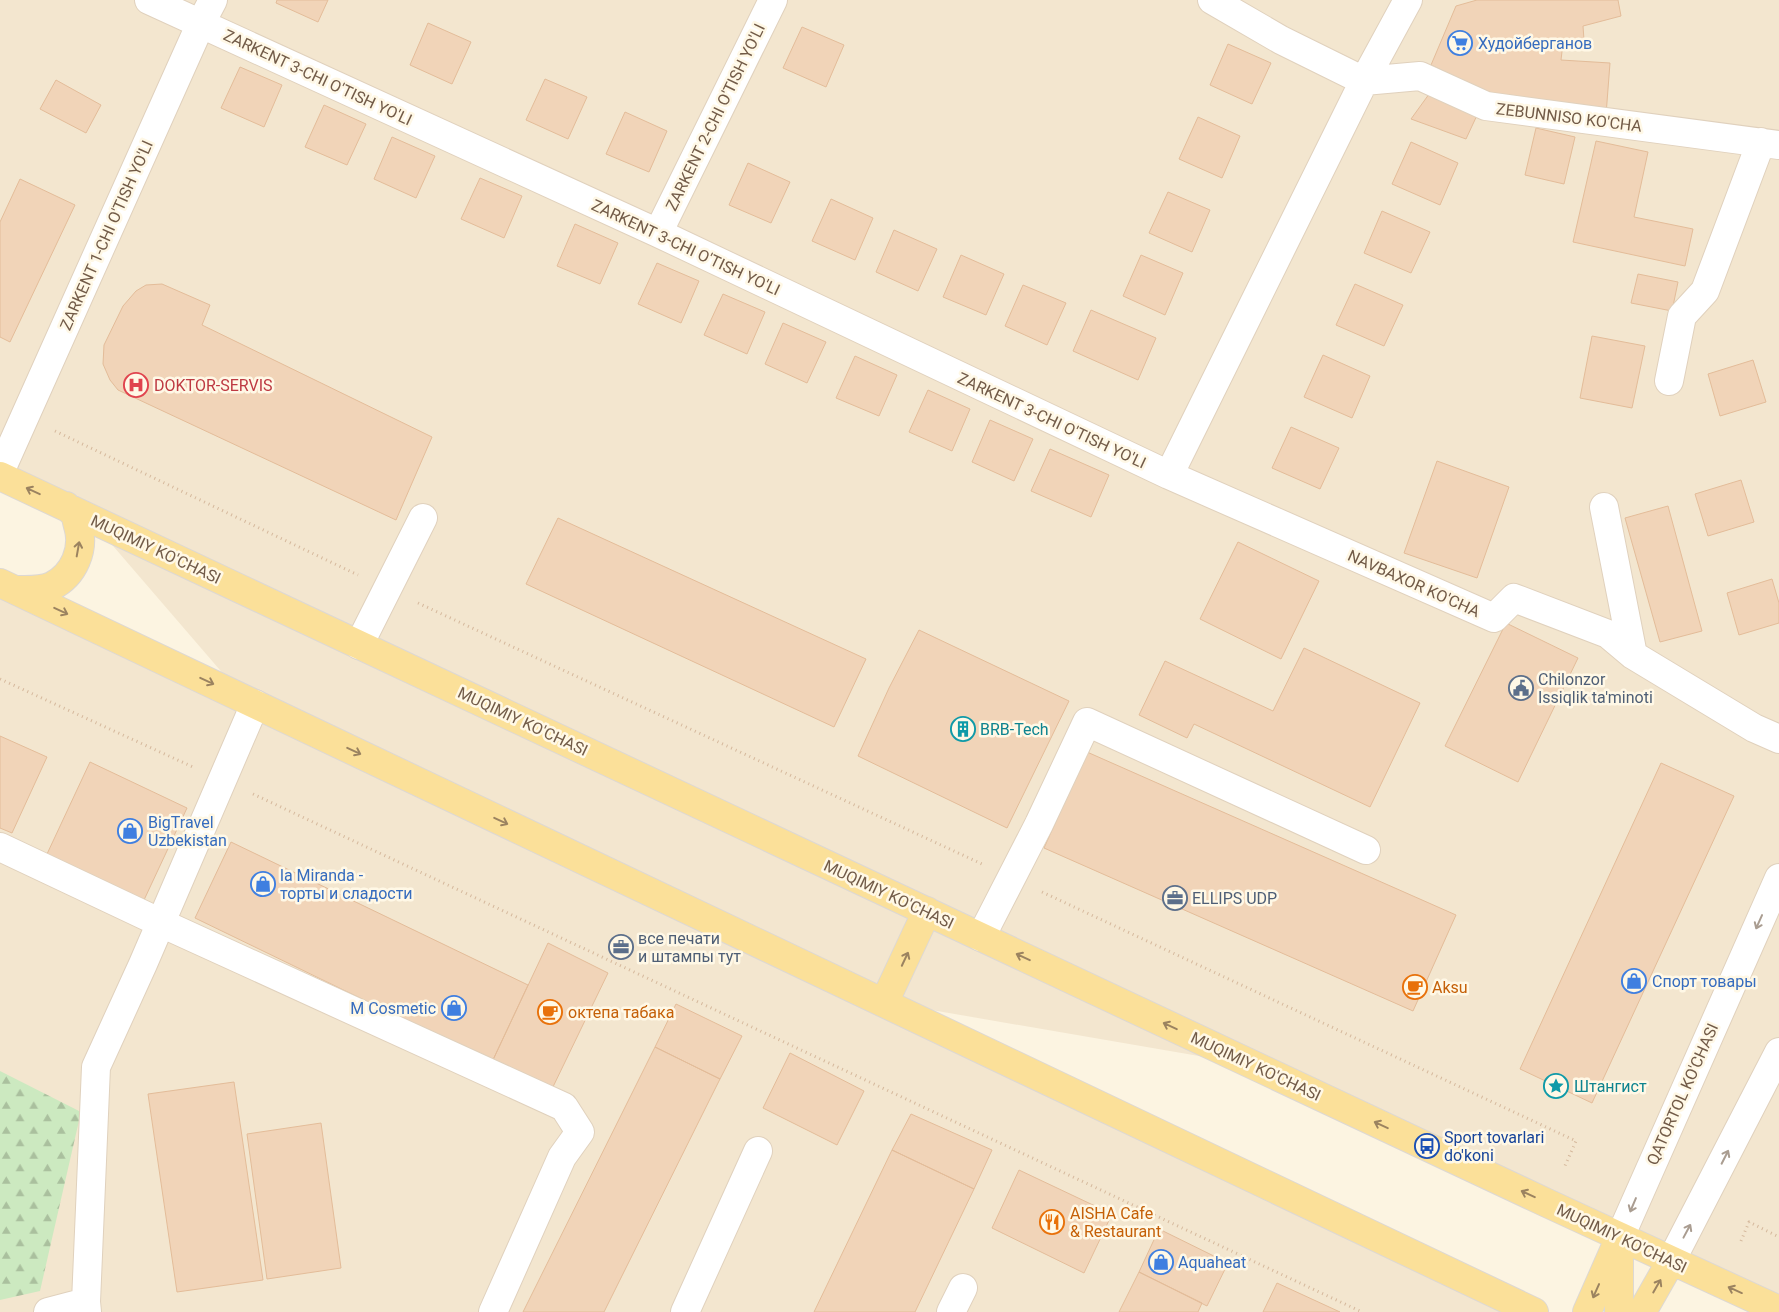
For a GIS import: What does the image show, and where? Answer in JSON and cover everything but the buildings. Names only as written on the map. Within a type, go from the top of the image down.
[{"type":"main road","name":"MUQIMIY KO'CHASI","points":[[0,476],[1779,1310]]},
{"type":"main road","points":[[8,587],[34,590],[50,586],[63,578],[73,566],[80,549],[80,532],[74,514],[66,506]]},
{"type":"main road","points":[[8,587],[1534,1312]]},
{"type":"main road","points":[[884,1003],[927,911]]},
{"type":"main road","points":[[1620,1237],[1620,1312]]},
{"type":"main road","name":"QATORTOL KO'CHASI","points":[[1587,1312],[1620,1237]]},
{"type":"main road","points":[[1642,1312],[1671,1261]]},
{"type":"street","name":"ZARKENT 3-CHI O'TISH YO'LI","points":[[149,0],[207,11],[658,233],[1169,475]]},
{"type":"street","name":"ZARKENT 2-CHI O'TISH YO'LI","points":[[658,233],[773,0]]},
{"type":"street","points":[[1212,0],[1281,40],[1364,81]]},
{"type":"street","points":[[1169,475],[1364,81],[1408,0]]},
{"type":"street","name":"ZARKENT 1-CHI O'TISH YO'LI","points":[[0,472],[207,11]]},
{"type":"street","name":"ZEBUNNISO KO'CHA","points":[[1364,81],[1420,76],[1486,106],[1770,144]]},
{"type":"street","points":[[1669,381],[1682,316],[1706,291],[1770,144]]},
{"type":"street","name":"NAVBAXOR KO'CHA","points":[[1169,475],[1494,618],[1514,598],[1608,634],[1633,655],[1754,728],[1779,739]]},
{"type":"street","points":[[1604,507],[1633,655]]},
{"type":"street","points":[[359,645],[423,518]]},
{"type":"street","points":[[48,1312],[86,1307],[96,1067],[161,923],[255,704]]},
{"type":"street","points":[[981,937],[1010,877],[1039,824],[1087,722],[1366,850]]},
{"type":"street","points":[[0,847],[564,1108],[580,1132],[562,1157],[492,1312]]},
{"type":"street","name":"QATORTOL KO'CHASI","points":[[1620,1237],[1779,878]]},
{"type":"street","points":[[1671,1261],[1779,1052]]},
{"type":"street","points":[[685,1312],[758,1152]]},
{"type":"street","points":[[951,1312],[963,1288]]},
{"type":"path","points":[[25,417],[388,590],[1576,1141],[1564,1168]]},
{"type":"path","points":[[0,679],[223,780],[1362,1312]]},
{"type":"path","points":[[1741,1241],[1749,1222],[1779,1237]]},
{"type":"shaded area","points":[[0,0],[1779,0],[1779,1310],[1257,1066],[885,1002],[1534,1312],[0,1312],[0,583],[244,698],[89,518],[0,476]]},
{"type":"green space","points":[[0,1071],[81,1112],[40,1291],[0,1300]]},
{"type":"place","name":"Худойберганов","points":[[1460,43]]},
{"type":"place","name":"DOKTOR-SERVIS","points":[[136,385]]},
{"type":"place","name":"Chilonzor Issiqlik ta'minoti","points":[[1521,688]]},
{"type":"place","name":"BRB-Tech","points":[[963,729]]},
{"type":"place","name":"BigTravel Uzbekistan","points":[[130,831]]},
{"type":"place","name":"la Miranda - торты и сладости","points":[[263,884]]},
{"type":"place","name":"ELLIPS UDP","points":[[1175,898]]},
{"type":"place","name":"все печати и штампы тут","points":[[621,947]]},
{"type":"place","name":"Спорт товары","points":[[1634,981]]},
{"type":"place","name":"Aksu","points":[[1415,987]]},
{"type":"place","name":"M Cosmetic","points":[[454,1008]]},
{"type":"place","name":"октепа табака","points":[[550,1012]]},
{"type":"place","name":"Штангист","points":[[1556,1086]]},
{"type":"place","name":"Sport tovarlari do'koni","points":[[1427,1146]]},
{"type":"place","name":"AISHA Cafe & Restaurant","points":[[1052,1222]]},
{"type":"place","name":"Aquaheat","points":[[1161,1262]]}]
